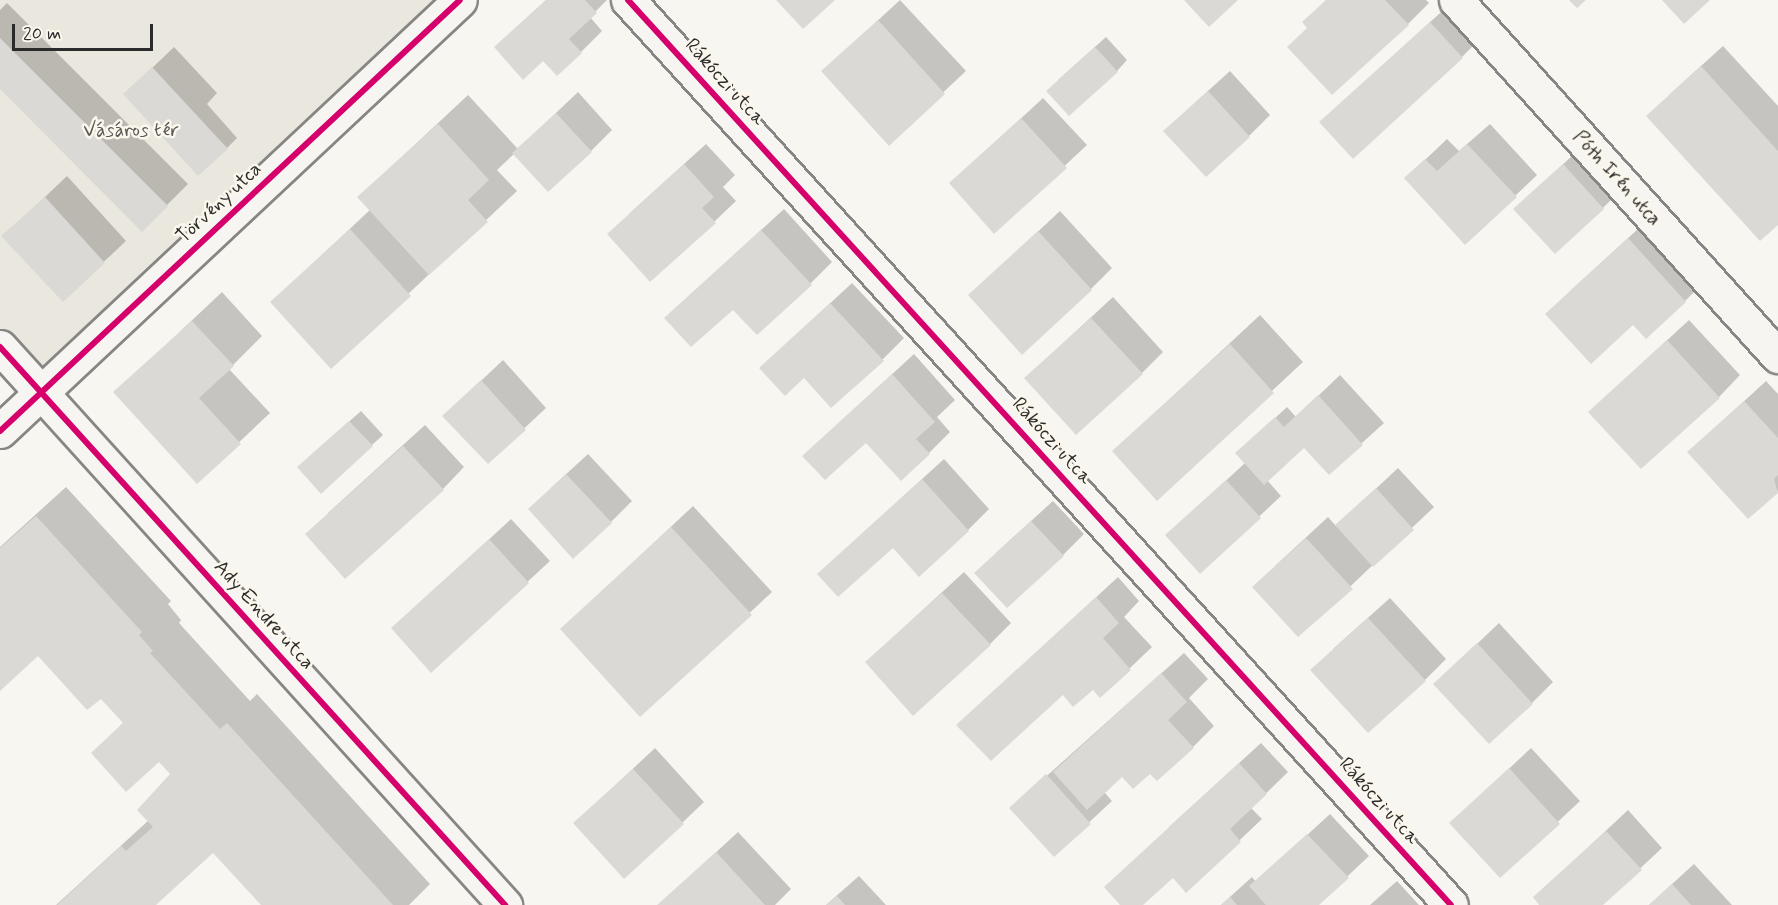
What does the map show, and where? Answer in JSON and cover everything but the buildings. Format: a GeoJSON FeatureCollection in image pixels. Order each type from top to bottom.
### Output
{"type":"FeatureCollection","features":[{"type":"Feature","properties":{"kind":"street","name":"Törvény utca"},"geometry":{"type":"LineString","coordinates":[[0,431],[460,0]]}},
{"type":"Feature","properties":{"kind":"street","name":"Rákóczi utca"},"geometry":{"type":"LineString","coordinates":[[628,0],[1451,905]]}},
{"type":"Feature","properties":{"kind":"street","name":"Póth Irén utca"},"geometry":{"type":"LineString","coordinates":[[1456,0],[1778,356]]}},
{"type":"Feature","properties":{"kind":"street","name":"Ady Endre utca"},"geometry":{"type":"LineString","coordinates":[[0,347],[505,905]]}},
{"type":"Feature","properties":{"kind":"green space","name":"Vásáros tér"},"geometry":{"type":"Polygon","coordinates":[[[0,0],[460,0],[40,393],[0,347],[0,0]]]}},
{"type":"Feature","properties":{"kind":"cycle path"},"geometry":{"type":"LineString","coordinates":[[0,431],[460,0]]}},
{"type":"Feature","properties":{"kind":"cycle path"},"geometry":{"type":"LineString","coordinates":[[628,0],[1451,905]]}},
{"type":"Feature","properties":{"kind":"cycle path"},"geometry":{"type":"LineString","coordinates":[[0,347],[505,905]]}}]}
